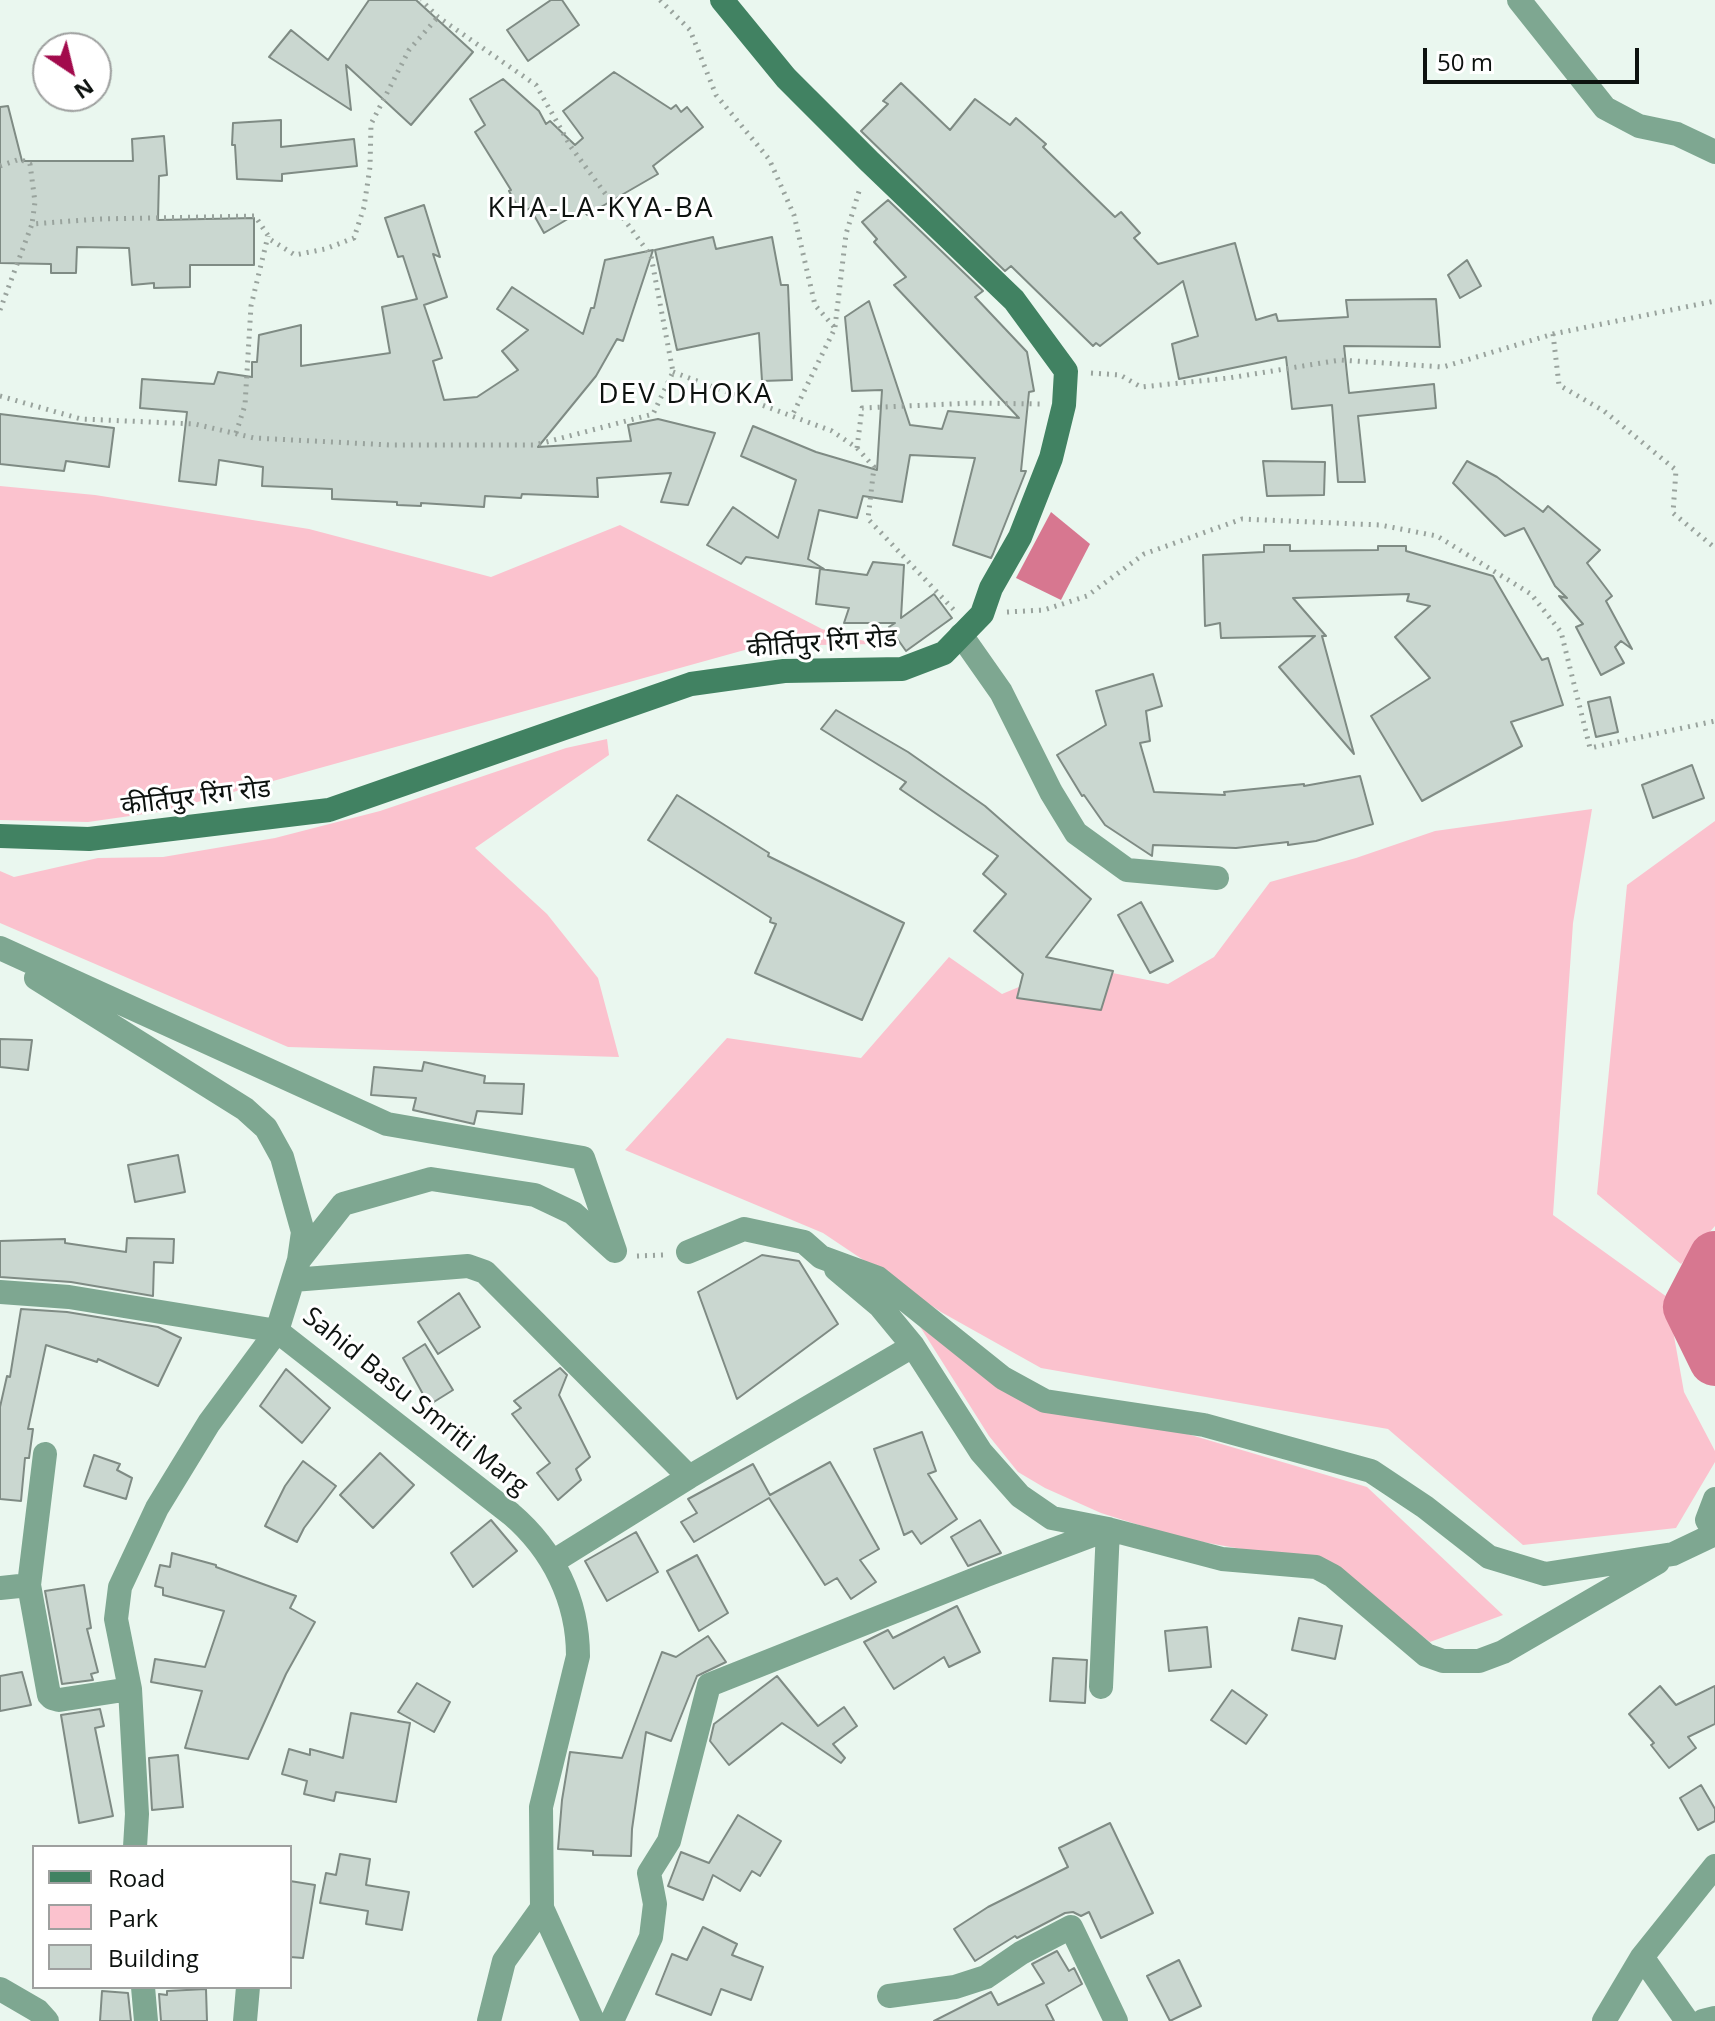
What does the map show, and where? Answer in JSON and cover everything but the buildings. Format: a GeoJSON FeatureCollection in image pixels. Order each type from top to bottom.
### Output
{"type":"FeatureCollection","features":[{"type":"Feature","properties":{"kind":"street"},"geometry":{"type":"LineString","coordinates":[[722,0],[786,78],[1014,300],[1066,371],[1064,405],[1051,458],[1026,524],[971,625],[1051,792],[1076,833],[1127,870],[1217,878]]}},
{"type":"Feature","properties":{"kind":"street"},"geometry":{"type":"LineString","coordinates":[[1523,3],[1605,108],[1639,126],[1677,134],[1715,152]]}},
{"type":"Feature","properties":{"kind":"street","name":"कीर्तिपुर रिंग रोड"},"geometry":{"type":"LineString","coordinates":[[0,836],[89,839],[329,810],[691,684],[784,671],[902,669],[944,653],[971,625]]}},
{"type":"Feature","properties":{"kind":"street"},"geometry":{"type":"LineString","coordinates":[[0,948],[387,1124],[583,1158],[615,1251]]}},
{"type":"Feature","properties":{"kind":"street"},"geometry":{"type":"LineString","coordinates":[[0,955],[245,1109],[266,1128],[282,1157],[303,1232],[296,1270],[468,1266],[485,1272],[689,1477]]}},
{"type":"Feature","properties":{"kind":"street","name":"Sahid Basu Smriti Marg"},"geometry":{"type":"LineString","coordinates":[[593,2021],[542,1908],[541,1807],[578,1656],[578,1632],[559,1570],[531,1531],[511,1514],[277,1331],[296,1270],[343,1204],[431,1179],[535,1195],[573,1213],[615,1251]]}},
{"type":"Feature","properties":{"kind":"street"},"geometry":{"type":"LineString","coordinates":[[688,1252],[744,1229],[804,1242],[880,1306],[930,1369],[981,1452],[1020,1496],[1052,1518],[1108,1529],[1222,1559],[1316,1567],[1333,1576],[1411,1644],[1426,1655],[1443,1661],[1479,1661],[1503,1652],[1673,1554],[1715,1534],[1707,1520],[1715,1499]]}},
{"type":"Feature","properties":{"kind":"street"},"geometry":{"type":"LineString","coordinates":[[821,1257],[878,1278],[1003,1378],[1045,1401],[1204,1425],[1371,1471],[1425,1507],[1489,1557],[1545,1574],[1673,1554]]}},
{"type":"Feature","properties":{"kind":"street"},"geometry":{"type":"LineString","coordinates":[[0,1292],[69,1297],[277,1331],[209,1423],[157,1508],[120,1587],[116,1619],[130,1689],[137,1814],[135,1845]]}},
{"type":"Feature","properties":{"kind":"street"},"geometry":{"type":"LineString","coordinates":[[554,1561],[689,1477],[913,1346]]}},
{"type":"Feature","properties":{"kind":"street"},"geometry":{"type":"LineString","coordinates":[[45,1454],[29,1585],[52,1698],[59,1700],[130,1689]]}},
{"type":"Feature","properties":{"kind":"street"},"geometry":{"type":"LineString","coordinates":[[1101,1687],[1108,1529]]}},
{"type":"Feature","properties":{"kind":"street"},"geometry":{"type":"LineString","coordinates":[[612,2021],[651,1937],[655,1904],[649,1873],[669,1841],[709,1685],[1108,1529]]}},
{"type":"Feature","properties":{"kind":"street"},"geometry":{"type":"LineString","coordinates":[[0,1588],[29,1585]]}},
{"type":"Feature","properties":{"kind":"street"},"geometry":{"type":"LineString","coordinates":[[1604,2021],[1642,1957],[1715,1866]]}},
{"type":"Feature","properties":{"kind":"street"},"geometry":{"type":"LineString","coordinates":[[489,2021],[504,1961],[542,1908]]}},
{"type":"Feature","properties":{"kind":"street"},"geometry":{"type":"LineString","coordinates":[[889,1996],[955,1987],[986,1977],[1021,1953],[1071,1927],[1116,2021]]}},
{"type":"Feature","properties":{"kind":"street"},"geometry":{"type":"LineString","coordinates":[[1642,1957],[1687,2021]]}},
{"type":"Feature","properties":{"kind":"street"},"geometry":{"type":"LineString","coordinates":[[0,1989],[38,2011],[47,2021]]}},
{"type":"Feature","properties":{"kind":"street"},"geometry":{"type":"LineString","coordinates":[[143,1989],[146,2021]]}},
{"type":"Feature","properties":{"kind":"street"},"geometry":{"type":"LineString","coordinates":[[245,2021],[248,1989]]}},
{"type":"Feature","properties":{"kind":"street"},"geometry":{"type":"LineString","coordinates":[[1703,2021],[1715,2018]]}},
{"type":"Feature","properties":{"kind":"path"},"geometry":{"type":"LineString","coordinates":[[0,396],[81,419],[195,424],[254,438],[391,445],[535,445],[653,414],[673,372],[651,256],[571,147],[536,85],[438,17],[421,0]]}},
{"type":"Feature","properties":{"kind":"path"},"geometry":{"type":"LineString","coordinates":[[660,0],[690,30],[716,95],[769,159],[794,215],[815,305],[835,328]]}},
{"type":"Feature","properties":{"kind":"path"},"geometry":{"type":"LineString","coordinates":[[32,224],[98,219],[255,216],[268,235],[295,255],[325,249],[354,238],[366,194],[372,144],[371,124],[409,50],[438,17]]}},
{"type":"Feature","properties":{"kind":"path"},"geometry":{"type":"LineString","coordinates":[[0,166],[20,159],[30,164],[35,202],[32,224],[0,310]]}},
{"type":"Feature","properties":{"kind":"path"},"geometry":{"type":"LineString","coordinates":[[792,416],[835,328],[846,234],[869,161]]}},
{"type":"Feature","properties":{"kind":"path"},"geometry":{"type":"LineString","coordinates":[[236,433],[245,405],[251,306],[268,235]]}},
{"type":"Feature","properties":{"kind":"path"},"geometry":{"type":"LineString","coordinates":[[1066,371],[1120,375],[1141,387],[1229,378],[1340,360],[1443,367],[1553,334],[1715,301]]}},
{"type":"Feature","properties":{"kind":"path"},"geometry":{"type":"LineString","coordinates":[[1553,334],[1559,385],[1604,411],[1676,470],[1673,513],[1715,548]]}},
{"type":"Feature","properties":{"kind":"path"},"geometry":{"type":"LineString","coordinates":[[673,372],[832,431],[857,448],[874,467],[868,519],[971,625],[1044,610],[1087,596],[1144,554],[1242,519],[1380,525],[1437,536],[1531,594],[1561,632],[1590,748],[1715,721]]}},
{"type":"Feature","properties":{"kind":"path"},"geometry":{"type":"LineString","coordinates":[[857,448],[862,408],[973,403],[1064,405]]}},
{"type":"Feature","properties":{"kind":"path"},"geometry":{"type":"LineString","coordinates":[[615,1251],[642,1257],[688,1252]]}},
{"type":"Feature","properties":{"kind":"green space"},"geometry":{"type":"Polygon","coordinates":[[[0,486],[95,495],[309,529],[491,577],[620,525],[822,629],[875,644],[759,646],[165,811],[88,822],[0,820],[0,486]]]}},
{"type":"Feature","properties":{"kind":"green space"},"geometry":{"type":"Polygon","coordinates":[[[607,739],[609,755],[475,848],[547,914],[598,978],[619,1057],[288,1047],[0,923],[0,871],[14,877],[98,858],[163,857],[275,838],[380,811],[566,748],[607,739]]]}},
{"type":"Feature","properties":{"kind":"green space"},"geometry":{"type":"Polygon","coordinates":[[[1592,809],[1573,923],[1553,1215],[1667,1297],[1684,1392],[1715,1451],[1715,1462],[1676,1528],[1523,1545],[1388,1429],[1041,1368],[941,1312],[823,1233],[625,1150],[727,1038],[861,1058],[949,957],[1002,994],[1072,965],[1168,984],[1214,957],[1270,882],[1356,858],[1435,831],[1592,809]]]}},
{"type":"Feature","properties":{"kind":"green space"},"geometry":{"type":"Polygon","coordinates":[[[1715,821],[1715,1226],[1681,1264],[1597,1194],[1627,885],[1715,821]]]}},
{"type":"Feature","properties":{"kind":"green space"},"geometry":{"type":"Polygon","coordinates":[[[919,1325],[1058,1404],[1157,1425],[1367,1487],[1503,1615],[1430,1642],[1326,1564],[1180,1538],[1101,1513],[1045,1488],[1018,1472],[989,1436],[919,1325]]]}},
{"type":"Feature","properties":{"kind":"shaded area"},"geometry":{"type":"Polygon","coordinates":[[[1051,512],[1090,544],[1061,600],[1016,578],[1051,512]]]}},
{"type":"Feature","properties":{"kind":"waterway"},"geometry":{"type":"LineString","coordinates":[[1715,1257],[1689,1307],[1715,1360]]}},
{"type":"Feature","properties":{"kind":"district","name":"KHA-LA-KYA-BA"},"geometry":{"type":"Point","coordinates":[601,209]}},
{"type":"Feature","properties":{"kind":"district","name":"DEV DHOKA"},"geometry":{"type":"Point","coordinates":[686,395]}}]}
